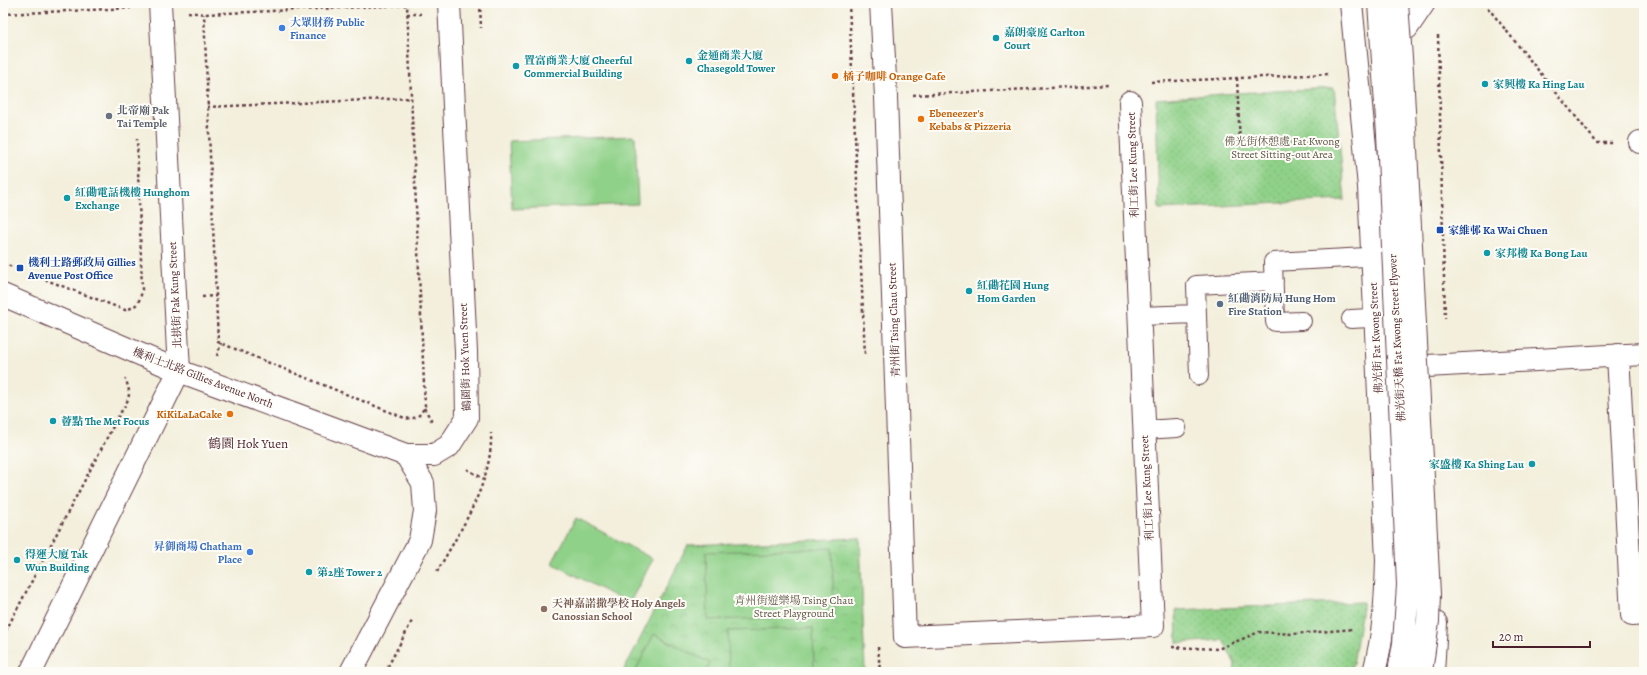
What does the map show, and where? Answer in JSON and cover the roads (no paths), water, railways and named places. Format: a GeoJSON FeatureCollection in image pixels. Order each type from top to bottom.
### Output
{"type":"FeatureCollection","features":[{"type":"Feature","properties":{"kind":"street","name":"北拱街 Pak Kung Street"},"geometry":{"type":"LineString","coordinates":[[31,672],[180,371],[160,3]]}},
{"type":"Feature","properties":{"kind":"street","name":"鶴園街 Hok Yuen Street"},"geometry":{"type":"LineString","coordinates":[[406,455],[434,456],[449,446],[467,418],[466,352],[450,3]]}},
{"type":"Feature","properties":{"kind":"street","name":"青州街 Tsing Chau Street"},"geometry":{"type":"LineString","coordinates":[[881,3],[886,97],[905,637]]}},
{"type":"Feature","properties":{"kind":"street","name":"佛光街 Fat Kwong Street"},"geometry":{"type":"LineString","coordinates":[[1351,3],[1369,187],[1387,560],[1386,605],[1380,650],[1374,672]]}},
{"type":"Feature","properties":{"kind":"street","name":"佛光街天橋 Fat Kwong Street Flyover"},"geometry":{"type":"LineString","coordinates":[[1379,3],[1388,142],[1408,585],[1404,643],[1399,672]]}},
{"type":"Feature","properties":{"kind":"street","name":"佛光街天橋 Fat Kwong Street Flyover"},"geometry":{"type":"LineString","coordinates":[[1397,3],[1402,72],[1429,594],[1428,621],[1421,672]]}},
{"type":"Feature","properties":{"kind":"street"},"geometry":{"type":"LineString","coordinates":[[1404,3],[1407,28],[1421,316],[1416,367],[1437,620],[1433,672]]}},
{"type":"Feature","properties":{"kind":"street"},"geometry":{"type":"LineString","coordinates":[[1407,28],[1424,3]]}},
{"type":"Feature","properties":{"kind":"street","name":"利工街 Lee Kung Street"},"geometry":{"type":"LineString","coordinates":[[905,637],[1153,626],[1130,102]]}},
{"type":"Feature","properties":{"kind":"street","name":"機利士北路 Gillies Avenue North"},"geometry":{"type":"LineString","coordinates":[[3,296],[180,371],[406,455]]}},
{"type":"Feature","properties":{"kind":"street"},"geometry":{"type":"LineString","coordinates":[[1416,367],[1644,354]]}},
{"type":"Feature","properties":{"kind":"street"},"geometry":{"type":"LineString","coordinates":[[1618,356],[1632,615],[1644,614]]}},
{"type":"Feature","properties":{"kind":"street"},"geometry":{"type":"LineString","coordinates":[[351,672],[420,540],[425,511],[423,484],[406,455]]}},
{"type":"Feature","properties":{"kind":"lane"},"geometry":{"type":"LineString","coordinates":[[1302,321],[1275,322],[1272,262],[1418,255]]}},
{"type":"Feature","properties":{"kind":"lane"},"geometry":{"type":"LineString","coordinates":[[1199,376],[1196,285],[1274,281]]}},
{"type":"Feature","properties":{"kind":"lane"},"geometry":{"type":"LineString","coordinates":[[1139,316],[1197,314]]}},
{"type":"Feature","properties":{"kind":"lane"},"geometry":{"type":"LineString","coordinates":[[1351,319],[1421,316]]}},
{"type":"Feature","properties":{"kind":"lane"},"geometry":{"type":"LineString","coordinates":[[1144,430],[1177,428]]}},
{"type":"Feature","properties":{"kind":"place","name":"大眾財務 Public Finance"},"geometry":{"type":"Point","coordinates":[282,28]}},
{"type":"Feature","properties":{"kind":"place","name":"嘉朗豪庭 Carlton Court"},"geometry":{"type":"Point","coordinates":[996,38]}},
{"type":"Feature","properties":{"kind":"place","name":"金通商業大廈 Chasegold Tower"},"geometry":{"type":"Point","coordinates":[689,61]}},
{"type":"Feature","properties":{"kind":"place","name":"置富商業大廈 Cheerful Commercial Building"},"geometry":{"type":"Point","coordinates":[516,66]}},
{"type":"Feature","properties":{"kind":"place","name":"橘子咖啡 Orange Cafe"},"geometry":{"type":"Point","coordinates":[835,76]}},
{"type":"Feature","properties":{"kind":"place","name":"家興樓 Ka Hing Lau"},"geometry":{"type":"Point","coordinates":[1485,84]}},
{"type":"Feature","properties":{"kind":"place","name":"北帝廟 Pak Tai Temple"},"geometry":{"type":"Point","coordinates":[109,116]}},
{"type":"Feature","properties":{"kind":"place","name":"Ebeneezer's Kebabs & Pizzeria"},"geometry":{"type":"Point","coordinates":[921,119]}},
{"type":"Feature","properties":{"kind":"place","name":"紅磡電話機樓 Hunghom Exchange"},"geometry":{"type":"Point","coordinates":[67,198]}},
{"type":"Feature","properties":{"kind":"place","name":"家維邨 Ka Wai Chuen"},"geometry":{"type":"Point","coordinates":[1440,230]}},
{"type":"Feature","properties":{"kind":"place","name":"家邦樓 Ka Bong Lau"},"geometry":{"type":"Point","coordinates":[1487,253]}},
{"type":"Feature","properties":{"kind":"place","name":"機利士路郵政局 Gillies Avenue Post Office"},"geometry":{"type":"Point","coordinates":[20,268]}},
{"type":"Feature","properties":{"kind":"place","name":"紅磡花園 Hung Hom Garden"},"geometry":{"type":"Point","coordinates":[969,291]}},
{"type":"Feature","properties":{"kind":"place","name":"紅磡消防局 Hung Hom Fire Station"},"geometry":{"type":"Point","coordinates":[1220,304]}},
{"type":"Feature","properties":{"kind":"place","name":"KiKiLaLaCake"},"geometry":{"type":"Point","coordinates":[230,414]}},
{"type":"Feature","properties":{"kind":"place","name":"薈點 The Met Focus"},"geometry":{"type":"Point","coordinates":[53,421]}},
{"type":"Feature","properties":{"kind":"place","name":"家盛樓 Ka Shing Lau"},"geometry":{"type":"Point","coordinates":[1532,464]}},
{"type":"Feature","properties":{"kind":"place","name":"昇御商場 Chatham Place"},"geometry":{"type":"Point","coordinates":[250,552]}},
{"type":"Feature","properties":{"kind":"place","name":"得運大廈 Tak Wun Building"},"geometry":{"type":"Point","coordinates":[17,560]}},
{"type":"Feature","properties":{"kind":"place","name":"第2座 Tower 2"},"geometry":{"type":"Point","coordinates":[309,572]}},
{"type":"Feature","properties":{"kind":"place","name":"天神嘉諾撒學校 Holy Angels Canossian School"},"geometry":{"type":"Point","coordinates":[544,609]}},
{"type":"Feature","properties":{"kind":"district","name":"鶴園 Hok Yuen"},"geometry":{"type":"Point","coordinates":[248,443]}},
{"type":"Feature","properties":{"kind":"park label","name":"佛光街休憩處 Fat Kwong Street Sitting-out Area"},"geometry":{"type":"Point","coordinates":[1282,147]}},
{"type":"Feature","properties":{"kind":"park label","name":"青州街遊樂場 Tsing Chau Street Playground"},"geometry":{"type":"Point","coordinates":[794,606]}}]}
